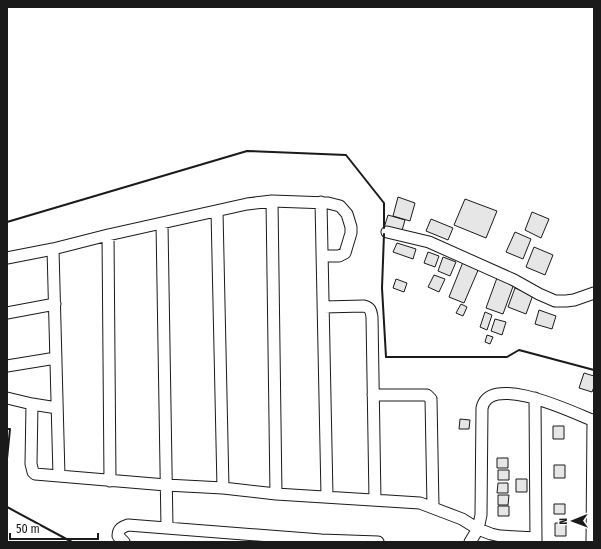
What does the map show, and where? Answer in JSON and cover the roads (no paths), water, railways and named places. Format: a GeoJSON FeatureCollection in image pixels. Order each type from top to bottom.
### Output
{"type":"FeatureCollection","features":[{"type":"Feature","properties":{"kind":"street"},"geometry":{"type":"LineString","coordinates":[[272,201],[276,494]]}},
{"type":"Feature","properties":{"kind":"street"},"geometry":{"type":"LineString","coordinates":[[7,258],[53,249],[108,235],[248,204],[272,201],[321,202],[340,206],[347,214],[351,227],[351,233],[345,253],[339,256],[322,256]]}},
{"type":"Feature","properties":{"kind":"street"},"geometry":{"type":"LineString","coordinates":[[321,202],[327,496]]}},
{"type":"Feature","properties":{"kind":"street"},"geometry":{"type":"LineString","coordinates":[[217,211],[223,488]]}},
{"type":"Feature","properties":{"kind":"street"},"geometry":{"type":"LineString","coordinates":[[162,224],[167,528]]}},
{"type":"Feature","properties":{"kind":"street"},"geometry":{"type":"LineString","coordinates":[[387,232],[429,242],[514,280],[555,301],[574,300],[594,293]]}},
{"type":"Feature","properties":{"kind":"street"},"geometry":{"type":"LineString","coordinates":[[108,235],[110,481]]}},
{"type":"Feature","properties":{"kind":"street"},"geometry":{"type":"LineString","coordinates":[[53,249],[59,476]]}},
{"type":"Feature","properties":{"kind":"street"},"geometry":{"type":"LineString","coordinates":[[7,313],[55,304]]}},
{"type":"Feature","properties":{"kind":"street"},"geometry":{"type":"LineString","coordinates":[[323,307],[364,306],[371,310],[375,500]]}},
{"type":"Feature","properties":{"kind":"street"},"geometry":{"type":"LineString","coordinates":[[7,366],[56,358]]}},
{"type":"Feature","properties":{"kind":"street"},"geometry":{"type":"LineString","coordinates":[[373,395],[421,394],[427,395],[431,399],[433,507]]}},
{"type":"Feature","properties":{"kind":"street"},"geometry":{"type":"LineString","coordinates":[[470,542],[478,529],[481,515],[482,408],[484,401],[491,396],[498,394],[524,395],[535,398],[593,420],[592,542]]}},
{"type":"Feature","properties":{"kind":"street"},"geometry":{"type":"LineString","coordinates":[[7,398],[57,408]]}},
{"type":"Feature","properties":{"kind":"street"},"geometry":{"type":"LineString","coordinates":[[32,404],[32,468],[35,474],[110,481],[223,488],[276,494],[420,503],[462,519],[478,529],[500,536],[536,540],[535,398]]}},
{"type":"Feature","properties":{"kind":"street"},"geometry":{"type":"LineString","coordinates":[[124,542],[118,536],[118,532],[120,529],[128,525],[321,541],[378,542]]}}]}
